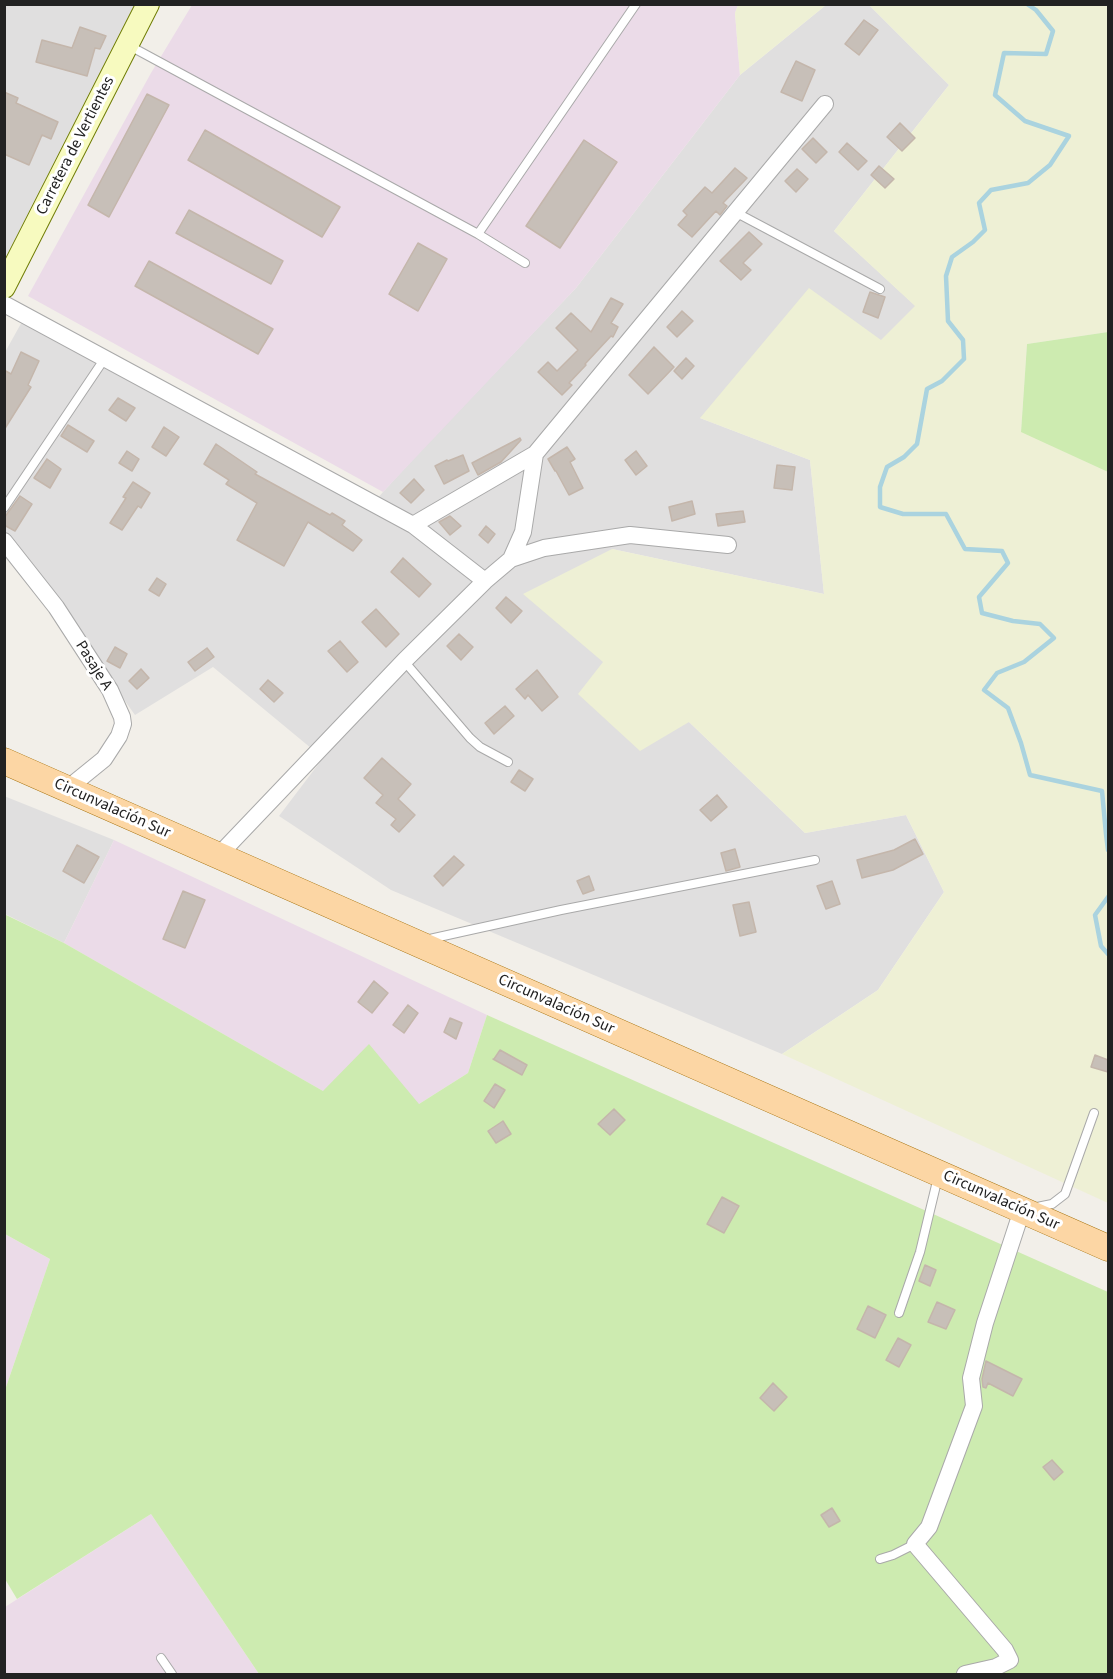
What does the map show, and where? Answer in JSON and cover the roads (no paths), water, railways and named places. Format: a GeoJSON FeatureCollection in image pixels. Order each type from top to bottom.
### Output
{"type":"FeatureCollection","features":[{"type":"Feature","properties":{"kind":"main road","name":"Carretera de Vertientes"},"geometry":{"type":"LineString","coordinates":[[4,287],[148,4]]}},
{"type":"Feature","properties":{"kind":"main road","name":"Circunvalación Sur"},"geometry":{"type":"LineString","coordinates":[[4,761],[1108,1248]]}},
{"type":"Feature","properties":{"kind":"street"},"geometry":{"type":"LineString","coordinates":[[413,525],[535,454],[825,104]]}},
{"type":"Feature","properties":{"kind":"street"},"geometry":{"type":"LineString","coordinates":[[4,304],[413,525],[485,581]]}},
{"type":"Feature","properties":{"kind":"street"},"geometry":{"type":"LineString","coordinates":[[511,559],[523,532],[535,454]]}},
{"type":"Feature","properties":{"kind":"street"},"geometry":{"type":"LineString","coordinates":[[218,856],[404,661],[485,581],[511,559],[544,548],[630,535],[728,545]]}},
{"type":"Feature","properties":{"kind":"street","name":"Pasaje A"},"geometry":{"type":"LineString","coordinates":[[4,541],[62,616],[110,690],[122,717],[123,724],[118,736],[104,759],[67,789]]}},
{"type":"Feature","properties":{"kind":"street"},"geometry":{"type":"LineString","coordinates":[[965,1674],[996,1667],[1010,1660],[1005,1650],[915,1544],[929,1527],[974,1406],[971,1378],[985,1323],[1022,1210]]}},
{"type":"Feature","properties":{"kind":"lane"},"geometry":{"type":"LineString","coordinates":[[477,234],[636,4]]}},
{"type":"Feature","properties":{"kind":"lane"},"geometry":{"type":"LineString","coordinates":[[128,44],[477,234],[525,263]]}},
{"type":"Feature","properties":{"kind":"lane"},"geometry":{"type":"LineString","coordinates":[[735,212],[880,289]]}},
{"type":"Feature","properties":{"kind":"lane"},"geometry":{"type":"LineString","coordinates":[[4,508],[105,358]]}},
{"type":"Feature","properties":{"kind":"lane"},"geometry":{"type":"LineString","coordinates":[[404,661],[470,738],[480,747],[508,762]]}},
{"type":"Feature","properties":{"kind":"lane"},"geometry":{"type":"LineString","coordinates":[[414,943],[572,907],[815,860]]}},
{"type":"Feature","properties":{"kind":"lane"},"geometry":{"type":"LineString","coordinates":[[1022,1210],[1052,1204],[1065,1194],[1094,1113]]}},
{"type":"Feature","properties":{"kind":"lane"},"geometry":{"type":"LineString","coordinates":[[899,1313],[920,1252],[939,1174]]}},
{"type":"Feature","properties":{"kind":"lane"},"geometry":{"type":"LineString","coordinates":[[880,1559],[915,1544]]}},
{"type":"Feature","properties":{"kind":"lane"},"geometry":{"type":"LineString","coordinates":[[161,1658],[172,1674]]}},
{"type":"Feature","properties":{"kind":"waterway"},"geometry":{"type":"LineString","coordinates":[[1027,4],[1036,10],[1053,31],[1046,54],[1004,53],[995,95],[1025,121],[1069,136],[1050,165],[1028,183],[991,190],[979,203],[985,230],[952,257],[946,276],[948,321],[963,340],[964,359],[942,381],[927,389],[917,444],[904,457],[887,467],[880,487],[880,507],[903,514],[946,514],[965,549],[1002,551],[1008,563],[979,597],[982,613],[1013,621],[1040,624],[1054,638],[1024,662],[997,673],[984,690],[1008,708],[1030,775],[1102,791],[1108,850]]}},
{"type":"Feature","properties":{"kind":"waterway"},"geometry":{"type":"LineString","coordinates":[[1108,897],[1095,915],[1101,946],[1108,954]]}}]}
